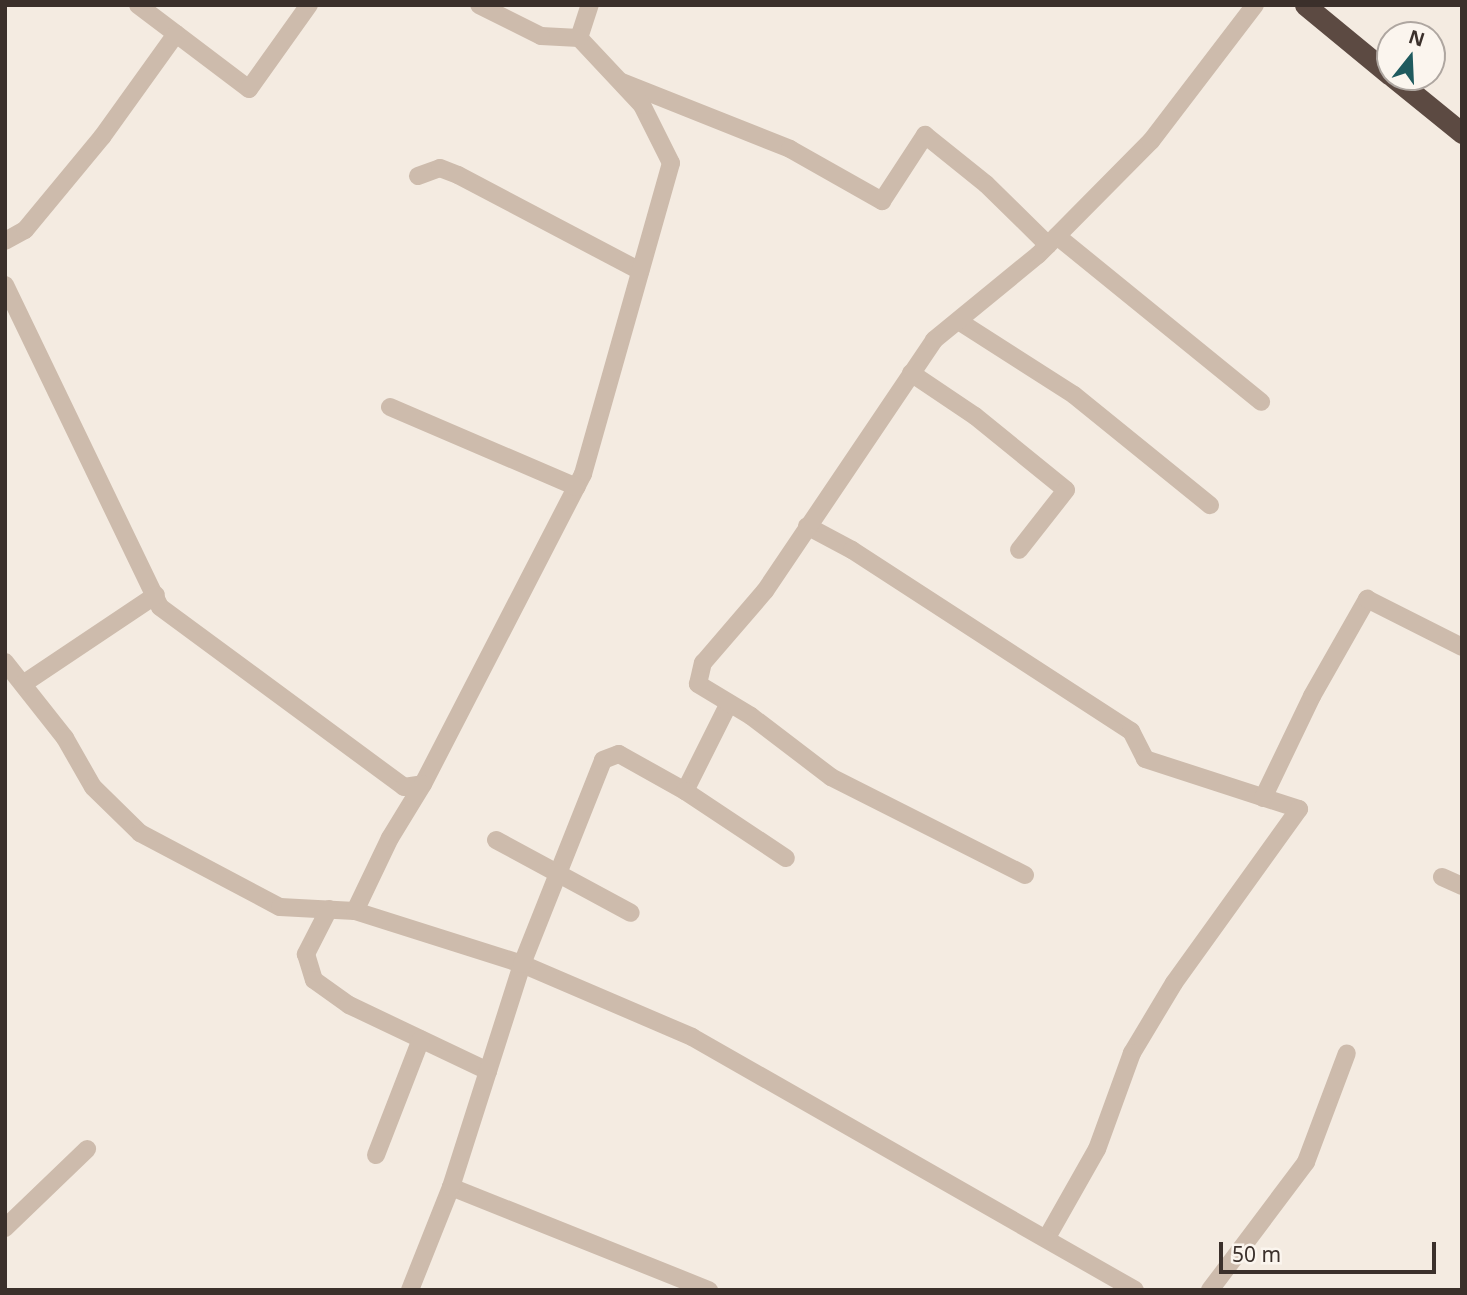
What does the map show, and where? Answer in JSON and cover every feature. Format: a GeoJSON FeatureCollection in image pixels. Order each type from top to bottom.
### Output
{"type":"FeatureCollection","features":[{"type":"Feature","properties":{"kind":"highway"},"geometry":{"type":"LineString","coordinates":[[1305,5],[1376,63]]}},
{"type":"Feature","properties":{"kind":"highway"},"geometry":{"type":"LineString","coordinates":[[1410,91],[1462,133]]}},
{"type":"Feature","properties":{"kind":"street"},"geometry":{"type":"LineString","coordinates":[[138,5],[249,89],[309,5]]}},
{"type":"Feature","properties":{"kind":"street"},"geometry":{"type":"LineString","coordinates":[[355,911],[390,838],[423,785],[577,487],[671,163],[642,105],[579,38],[541,36],[479,5]]}},
{"type":"Feature","properties":{"kind":"street"},"geometry":{"type":"LineString","coordinates":[[579,38],[590,5]]}},
{"type":"Feature","properties":{"kind":"street"},"geometry":{"type":"LineString","coordinates":[[1025,875],[831,777],[729,703],[698,684],[703,663],[765,591],[934,340],[960,322],[1053,240],[1152,141],[1255,5]]}},
{"type":"Feature","properties":{"kind":"street"},"geometry":{"type":"LineString","coordinates":[[5,241],[25,230],[102,137],[176,34]]}},
{"type":"Feature","properties":{"kind":"street"},"geometry":{"type":"LineString","coordinates":[[619,81],[790,149],[882,201],[925,135],[1053,240],[1261,402]]}},
{"type":"Feature","properties":{"kind":"street"},"geometry":{"type":"LineString","coordinates":[[418,176],[440,168],[458,175],[640,271]]}},
{"type":"Feature","properties":{"kind":"street"},"geometry":{"type":"LineString","coordinates":[[5,285],[160,607],[404,787],[423,785]]}},
{"type":"Feature","properties":{"kind":"street"},"geometry":{"type":"LineString","coordinates":[[960,322],[1074,395],[1210,505]]}},
{"type":"Feature","properties":{"kind":"street"},"geometry":{"type":"LineString","coordinates":[[911,373],[975,416],[1066,490],[1019,550]]}},
{"type":"Feature","properties":{"kind":"street"},"geometry":{"type":"LineString","coordinates":[[390,407],[577,487]]}},
{"type":"Feature","properties":{"kind":"street"},"geometry":{"type":"LineString","coordinates":[[807,526],[852,550],[1131,731],[1145,759],[1298,809],[1174,983],[1132,1054],[1097,1149],[1046,1239]]}},
{"type":"Feature","properties":{"kind":"street"},"geometry":{"type":"LineString","coordinates":[[23,684],[156,595]]}},
{"type":"Feature","properties":{"kind":"street"},"geometry":{"type":"LineString","coordinates":[[1263,798],[1312,696],[1367,599],[1462,647]]}},
{"type":"Feature","properties":{"kind":"street"},"geometry":{"type":"LineString","coordinates":[[5,662],[65,738],[93,787],[140,833],[280,907],[355,911],[522,964],[692,1037],[1135,1290]]}},
{"type":"Feature","properties":{"kind":"street"},"geometry":{"type":"LineString","coordinates":[[685,791],[729,703]]}},
{"type":"Feature","properties":{"kind":"street"},"geometry":{"type":"LineString","coordinates":[[410,1290],[452,1187],[522,964],[603,760],[619,754],[685,791],[786,858]]}},
{"type":"Feature","properties":{"kind":"street"},"geometry":{"type":"LineString","coordinates":[[496,840],[631,913]]}},
{"type":"Feature","properties":{"kind":"street"},"geometry":{"type":"LineString","coordinates":[[1442,877],[1462,886]]}},
{"type":"Feature","properties":{"kind":"street"},"geometry":{"type":"LineString","coordinates":[[329,909],[306,954],[314,979],[349,1005],[488,1071]]}},
{"type":"Feature","properties":{"kind":"street"},"geometry":{"type":"LineString","coordinates":[[376,1155],[421,1039]]}},
{"type":"Feature","properties":{"kind":"street"},"geometry":{"type":"LineString","coordinates":[[1210,1290],[1306,1162],[1347,1053]]}},
{"type":"Feature","properties":{"kind":"street"},"geometry":{"type":"LineString","coordinates":[[5,1228],[87,1149]]}},
{"type":"Feature","properties":{"kind":"street"},"geometry":{"type":"LineString","coordinates":[[452,1187],[709,1290]]}}]}
